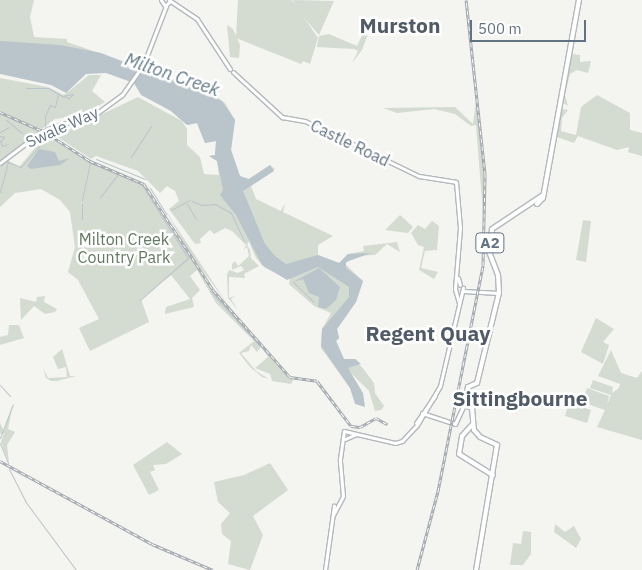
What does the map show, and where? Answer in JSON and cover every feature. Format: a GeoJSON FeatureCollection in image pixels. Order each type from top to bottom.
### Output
{"type":"FeatureCollection","features":[{"type":"Feature","properties":{"kind":"main road"},"geometry":{"type":"LineString","coordinates":[[161,0],[166,6],[176,5]]}},
{"type":"Feature","properties":{"kind":"main road","name":"Swale Way"},"geometry":{"type":"LineString","coordinates":[[0,163],[38,134],[97,113],[131,85],[144,64],[163,11],[169,0]]}},
{"type":"Feature","properties":{"kind":"main road","name":"Castle Road"},"geometry":{"type":"LineString","coordinates":[[169,0],[198,19],[231,70],[282,118],[305,121],[419,176],[454,181],[458,187],[458,277],[460,289]]}},
{"type":"Feature","properties":{"kind":"main road","name":"A2"},"geometry":{"type":"LineString","coordinates":[[476,434],[472,425],[472,408],[466,403],[469,386],[477,383],[499,293],[497,269],[489,251],[492,229],[523,208],[539,202],[543,195],[578,1]]}},
{"type":"Feature","properties":{"kind":"main road"},"geometry":{"type":"LineString","coordinates":[[324,570],[333,515],[335,507],[340,503],[342,497],[344,442],[348,433],[380,441],[396,442],[404,439],[436,395],[459,303],[460,289],[499,293]]}},
{"type":"Feature","properties":{"kind":"main road"},"geometry":{"type":"LineString","coordinates":[[424,412],[438,419],[455,423],[466,403]]}},
{"type":"Feature","properties":{"kind":"main road"},"geometry":{"type":"LineString","coordinates":[[472,425],[469,431],[462,436],[460,455],[492,469]]}},
{"type":"Feature","properties":{"kind":"main road"},"geometry":{"type":"LineString","coordinates":[[469,431],[496,442],[492,469],[493,475],[476,570]]}},
{"type":"Feature","properties":{"kind":"green space"},"geometry":{"type":"Polygon","coordinates":[[[0,0],[34,0],[30,17],[34,37],[67,39],[67,42],[140,67],[0,53],[0,0]]]}},
{"type":"Feature","properties":{"kind":"green space"},"geometry":{"type":"Polygon","coordinates":[[[238,0],[292,0],[318,38],[310,64],[303,61],[301,64],[236,38],[238,0]]]}},
{"type":"Feature","properties":{"kind":"green space"},"geometry":{"type":"Polygon","coordinates":[[[293,0],[334,1],[319,35],[297,10],[293,0]]]}},
{"type":"Feature","properties":{"kind":"green space"},"geometry":{"type":"Polygon","coordinates":[[[369,21],[372,23],[362,50],[352,63],[358,51],[354,49],[317,47],[319,36],[329,34],[357,46],[369,21]]]}},
{"type":"Feature","properties":{"kind":"green space"},"geometry":{"type":"Polygon","coordinates":[[[227,25],[233,29],[240,45],[239,58],[230,57],[227,25]]]}},
{"type":"Feature","properties":{"kind":"green space"},"geometry":{"type":"Polygon","coordinates":[[[570,54],[580,55],[580,62],[591,61],[588,73],[577,70],[570,74],[565,95],[568,106],[562,102],[570,54]]]}},
{"type":"Feature","properties":{"kind":"green space"},"geometry":{"type":"Polygon","coordinates":[[[143,69],[213,94],[225,103],[235,120],[231,150],[240,176],[247,180],[270,165],[275,169],[251,186],[256,199],[281,211],[285,203],[283,212],[333,236],[318,245],[318,255],[339,263],[348,254],[364,251],[363,246],[397,242],[400,252],[387,244],[375,255],[354,256],[345,264],[363,281],[356,302],[337,329],[339,338],[336,341],[344,359],[355,359],[358,361],[348,363],[325,343],[358,288],[326,261],[293,272],[257,243],[219,109],[223,150],[251,238],[247,245],[251,258],[259,266],[244,274],[245,278],[229,277],[229,298],[235,296],[231,299],[238,310],[228,298],[227,275],[229,270],[238,273],[244,270],[241,266],[232,270],[232,264],[235,261],[238,266],[249,256],[247,247],[244,250],[246,245],[232,231],[225,228],[214,234],[210,230],[200,239],[201,243],[195,244],[169,209],[179,201],[175,191],[167,186],[160,193],[138,171],[96,156],[91,159],[56,136],[138,97],[182,121],[187,129],[187,145],[200,157],[204,174],[219,175],[217,161],[209,156],[215,155],[216,141],[205,143],[197,123],[187,125],[171,111],[140,93],[134,83],[143,69]]]}},
{"type":"Feature","properties":{"kind":"green space"},"geometry":{"type":"Polygon","coordinates":[[[89,75],[101,75],[92,91],[105,102],[83,115],[55,119],[42,129],[0,112],[0,78],[48,87],[64,95],[89,75]]]}},
{"type":"Feature","properties":{"kind":"green space"},"geometry":{"type":"Polygon","coordinates":[[[597,95],[630,113],[630,130],[642,133],[642,156],[628,152],[629,147],[617,150],[578,136],[574,143],[554,136],[562,109],[568,110],[562,118],[561,131],[576,135],[581,107],[597,95]]]}},
{"type":"Feature","properties":{"kind":"green space"},"geometry":{"type":"Polygon","coordinates":[[[476,101],[484,172],[484,226],[476,125],[471,126],[455,114],[434,109],[397,113],[383,108],[455,107],[473,124],[476,101]]]}},
{"type":"Feature","properties":{"kind":"green space"},"geometry":{"type":"Polygon","coordinates":[[[0,113],[41,131],[0,161],[0,113]]]}},
{"type":"Feature","properties":{"kind":"green space","name":"Milton Creek Country Park"},"geometry":{"type":"Polygon","coordinates":[[[46,135],[90,163],[142,185],[212,289],[293,380],[291,384],[272,381],[270,374],[255,368],[268,357],[261,347],[257,352],[251,345],[249,351],[241,353],[256,371],[269,379],[262,377],[250,367],[239,353],[254,341],[216,303],[197,270],[190,276],[200,290],[192,298],[194,307],[165,314],[166,307],[190,299],[171,275],[141,299],[149,322],[90,351],[79,328],[99,319],[78,280],[68,272],[75,247],[70,212],[60,200],[41,189],[15,193],[0,207],[0,166],[7,160],[19,167],[46,135]]]}},
{"type":"Feature","properties":{"kind":"green space"},"geometry":{"type":"Polygon","coordinates":[[[165,209],[173,222],[226,302],[188,251],[165,209]]]}},
{"type":"Feature","properties":{"kind":"green space"},"geometry":{"type":"Polygon","coordinates":[[[400,215],[413,227],[408,233],[385,230],[400,215]]]}},
{"type":"Feature","properties":{"kind":"green space"},"geometry":{"type":"Polygon","coordinates":[[[583,220],[591,221],[586,262],[576,260],[583,220]]]}},
{"type":"Feature","properties":{"kind":"green space"},"geometry":{"type":"Polygon","coordinates":[[[432,221],[439,226],[437,250],[425,251],[421,268],[438,272],[434,279],[419,270],[424,247],[418,245],[411,233],[418,225],[425,229],[432,221]]]}},
{"type":"Feature","properties":{"kind":"green space"},"geometry":{"type":"Polygon","coordinates":[[[252,240],[273,266],[314,262],[357,288],[329,322],[357,405],[350,388],[321,348],[322,329],[331,313],[314,306],[289,284],[290,279],[265,268],[256,258],[249,242],[252,240]]]}},
{"type":"Feature","properties":{"kind":"green space"},"geometry":{"type":"Polygon","coordinates":[[[45,296],[44,302],[57,309],[55,312],[45,314],[34,306],[21,320],[20,298],[36,302],[37,297],[45,296]]]}},
{"type":"Feature","properties":{"kind":"green space"},"geometry":{"type":"Polygon","coordinates":[[[596,318],[614,329],[603,342],[609,345],[603,364],[581,352],[596,318]]]}},
{"type":"Feature","properties":{"kind":"green space"},"geometry":{"type":"Polygon","coordinates":[[[9,325],[19,325],[24,338],[0,345],[0,337],[8,335],[9,325]]]}},
{"type":"Feature","properties":{"kind":"green space"},"geometry":{"type":"Polygon","coordinates":[[[62,349],[70,376],[76,376],[51,381],[46,378],[43,368],[48,378],[67,377],[66,367],[58,369],[53,357],[62,349]]]}},
{"type":"Feature","properties":{"kind":"green space"},"geometry":{"type":"Polygon","coordinates":[[[611,350],[621,373],[637,378],[642,371],[642,440],[597,427],[605,410],[582,402],[587,388],[609,396],[607,405],[611,395],[590,388],[593,380],[613,387],[612,393],[619,388],[620,384],[598,376],[611,350]]]}},
{"type":"Feature","properties":{"kind":"green space"},"geometry":{"type":"Polygon","coordinates":[[[353,362],[361,366],[374,383],[375,393],[384,406],[381,410],[375,411],[369,391],[349,371],[360,389],[357,387],[347,368],[353,362]]]}},
{"type":"Feature","properties":{"kind":"green space"},"geometry":{"type":"Polygon","coordinates":[[[13,403],[8,429],[15,432],[7,445],[9,463],[1,442],[4,433],[0,434],[0,423],[4,431],[13,403]]]}},
{"type":"Feature","properties":{"kind":"green space"},"geometry":{"type":"Polygon","coordinates":[[[569,403],[591,410],[587,423],[565,416],[569,403]]]}},
{"type":"Feature","properties":{"kind":"green space"},"geometry":{"type":"Polygon","coordinates":[[[167,442],[182,454],[166,464],[153,465],[155,470],[150,472],[159,490],[149,495],[133,465],[167,442]]]}},
{"type":"Feature","properties":{"kind":"green space"},"geometry":{"type":"Polygon","coordinates":[[[270,463],[288,490],[253,516],[263,535],[250,570],[228,564],[231,541],[222,534],[221,524],[230,513],[218,502],[214,482],[244,475],[270,463]]]}},
{"type":"Feature","properties":{"kind":"green space"},"geometry":{"type":"Polygon","coordinates":[[[555,524],[565,532],[574,526],[581,539],[576,548],[554,532],[555,524]]]}},
{"type":"Feature","properties":{"kind":"green space"},"geometry":{"type":"Polygon","coordinates":[[[523,531],[531,532],[531,554],[523,565],[510,565],[513,543],[521,544],[523,531]]]}},
{"type":"Feature","properties":{"kind":"shaded area"},"geometry":{"type":"Polygon","coordinates":[[[0,41],[60,45],[101,53],[222,101],[235,120],[231,150],[240,176],[249,179],[270,165],[274,171],[243,191],[265,244],[275,256],[286,264],[318,255],[339,263],[348,254],[371,253],[346,262],[346,268],[363,281],[356,302],[337,329],[339,338],[336,341],[344,359],[355,359],[361,364],[348,368],[363,393],[365,407],[355,404],[350,388],[321,346],[322,329],[349,297],[349,287],[318,267],[287,280],[262,265],[236,215],[220,195],[223,190],[217,161],[209,156],[215,155],[216,141],[205,143],[197,123],[187,125],[171,111],[141,95],[134,83],[106,73],[86,74],[66,93],[51,85],[0,74],[0,41]]]}},
{"type":"Feature","properties":{"kind":"shaded area"},"geometry":{"type":"Polygon","coordinates":[[[39,149],[55,152],[59,161],[70,158],[60,165],[31,169],[27,166],[39,149]]]}},
{"type":"Feature","properties":{"kind":"shaded area"},"geometry":{"type":"Polygon","coordinates":[[[319,268],[340,287],[336,300],[326,309],[318,307],[319,297],[309,293],[303,279],[293,282],[319,268]]]}},
{"type":"Feature","properties":{"kind":"waterway"},"geometry":{"type":"LineString","coordinates":[[26,88],[48,88],[62,96],[73,94],[69,98],[62,96]]}},
{"type":"Feature","properties":{"kind":"waterway"},"geometry":{"type":"LineString","coordinates":[[6,161],[21,167],[46,138],[45,116],[50,105],[55,107],[58,94]]}},
{"type":"Feature","properties":{"kind":"waterway"},"geometry":{"type":"LineString","coordinates":[[6,120],[22,133]]}},
{"type":"Feature","properties":{"kind":"waterway"},"geometry":{"type":"LineString","coordinates":[[131,157],[151,126]]}},
{"type":"Feature","properties":{"kind":"waterway"},"geometry":{"type":"LineString","coordinates":[[0,132],[9,127]]}},
{"type":"Feature","properties":{"kind":"waterway"},"geometry":{"type":"LineString","coordinates":[[0,136],[4,137],[1,141]]}},
{"type":"Feature","properties":{"kind":"waterway"},"geometry":{"type":"LineString","coordinates":[[52,137],[89,162]]}},
{"type":"Feature","properties":{"kind":"waterway"},"geometry":{"type":"LineString","coordinates":[[0,141],[2,146],[8,144]]}},
{"type":"Feature","properties":{"kind":"waterway"},"geometry":{"type":"LineString","coordinates":[[96,159],[145,179]]}},
{"type":"Feature","properties":{"kind":"waterway"},"geometry":{"type":"LineString","coordinates":[[0,192],[8,163]]}},
{"type":"Feature","properties":{"kind":"waterway"},"geometry":{"type":"LineString","coordinates":[[82,200],[90,163],[119,173],[100,197]]}},
{"type":"Feature","properties":{"kind":"waterway"},"geometry":{"type":"LineString","coordinates":[[124,175],[142,185],[188,258],[140,300]]}},
{"type":"Feature","properties":{"kind":"waterway"},"geometry":{"type":"LineString","coordinates":[[150,188],[166,214]]}},
{"type":"Feature","properties":{"kind":"waterway"},"geometry":{"type":"LineString","coordinates":[[171,210],[190,200]]}},
{"type":"Feature","properties":{"kind":"waterway"},"geometry":{"type":"LineString","coordinates":[[192,201],[202,205],[215,204],[231,213],[244,241]]}},
{"type":"Feature","properties":{"kind":"waterway"},"geometry":{"type":"LineString","coordinates":[[82,204],[82,219]]}},
{"type":"Feature","properties":{"kind":"waterway"},"geometry":{"type":"LineString","coordinates":[[187,204],[196,219]]}},
{"type":"Feature","properties":{"kind":"waterway"},"geometry":{"type":"LineString","coordinates":[[293,282],[313,301]]}},
{"type":"Feature","properties":{"kind":"waterway"},"geometry":{"type":"LineString","coordinates":[[210,291],[260,346]]}},
{"type":"Feature","properties":{"kind":"waterway"},"geometry":{"type":"LineString","coordinates":[[0,385],[10,396]]}},
{"type":"Feature","properties":{"kind":"waterway"},"geometry":{"type":"LineString","coordinates":[[0,438],[13,404]]}},
{"type":"Feature","properties":{"kind":"waterway"},"geometry":{"type":"LineString","coordinates":[[0,443],[8,463]]}},
{"type":"Feature","properties":{"kind":"waterway"},"geometry":{"type":"LineString","coordinates":[[9,469],[25,501],[76,570]]}},
{"type":"Feature","properties":{"kind":"railway"},"geometry":{"type":"LineString","coordinates":[[417,570],[438,491],[483,265],[485,174],[466,0]]}},
{"type":"Feature","properties":{"kind":"railway"},"geometry":{"type":"LineString","coordinates":[[0,112],[45,132],[90,161],[144,184],[213,290],[290,377],[317,381],[351,426],[360,427],[376,418],[387,424]]}},
{"type":"Feature","properties":{"kind":"railway"},"geometry":{"type":"LineString","coordinates":[[0,461],[152,544],[213,570]]}},
{"type":"Feature","properties":{"kind":"district","name":"Murston"},"geometry":{"type":"Point","coordinates":[400,25]}},
{"type":"Feature","properties":{"kind":"district","name":"Regent Quay"},"geometry":{"type":"Point","coordinates":[428,333]}},
{"type":"Feature","properties":{"kind":"district","name":"Sittingbourne"},"geometry":{"type":"Point","coordinates":[520,398]}},
{"type":"Feature","properties":{"kind":"water label","name":"Milton Creek"},"geometry":{"type":"Point","coordinates":[172,75]}}]}
